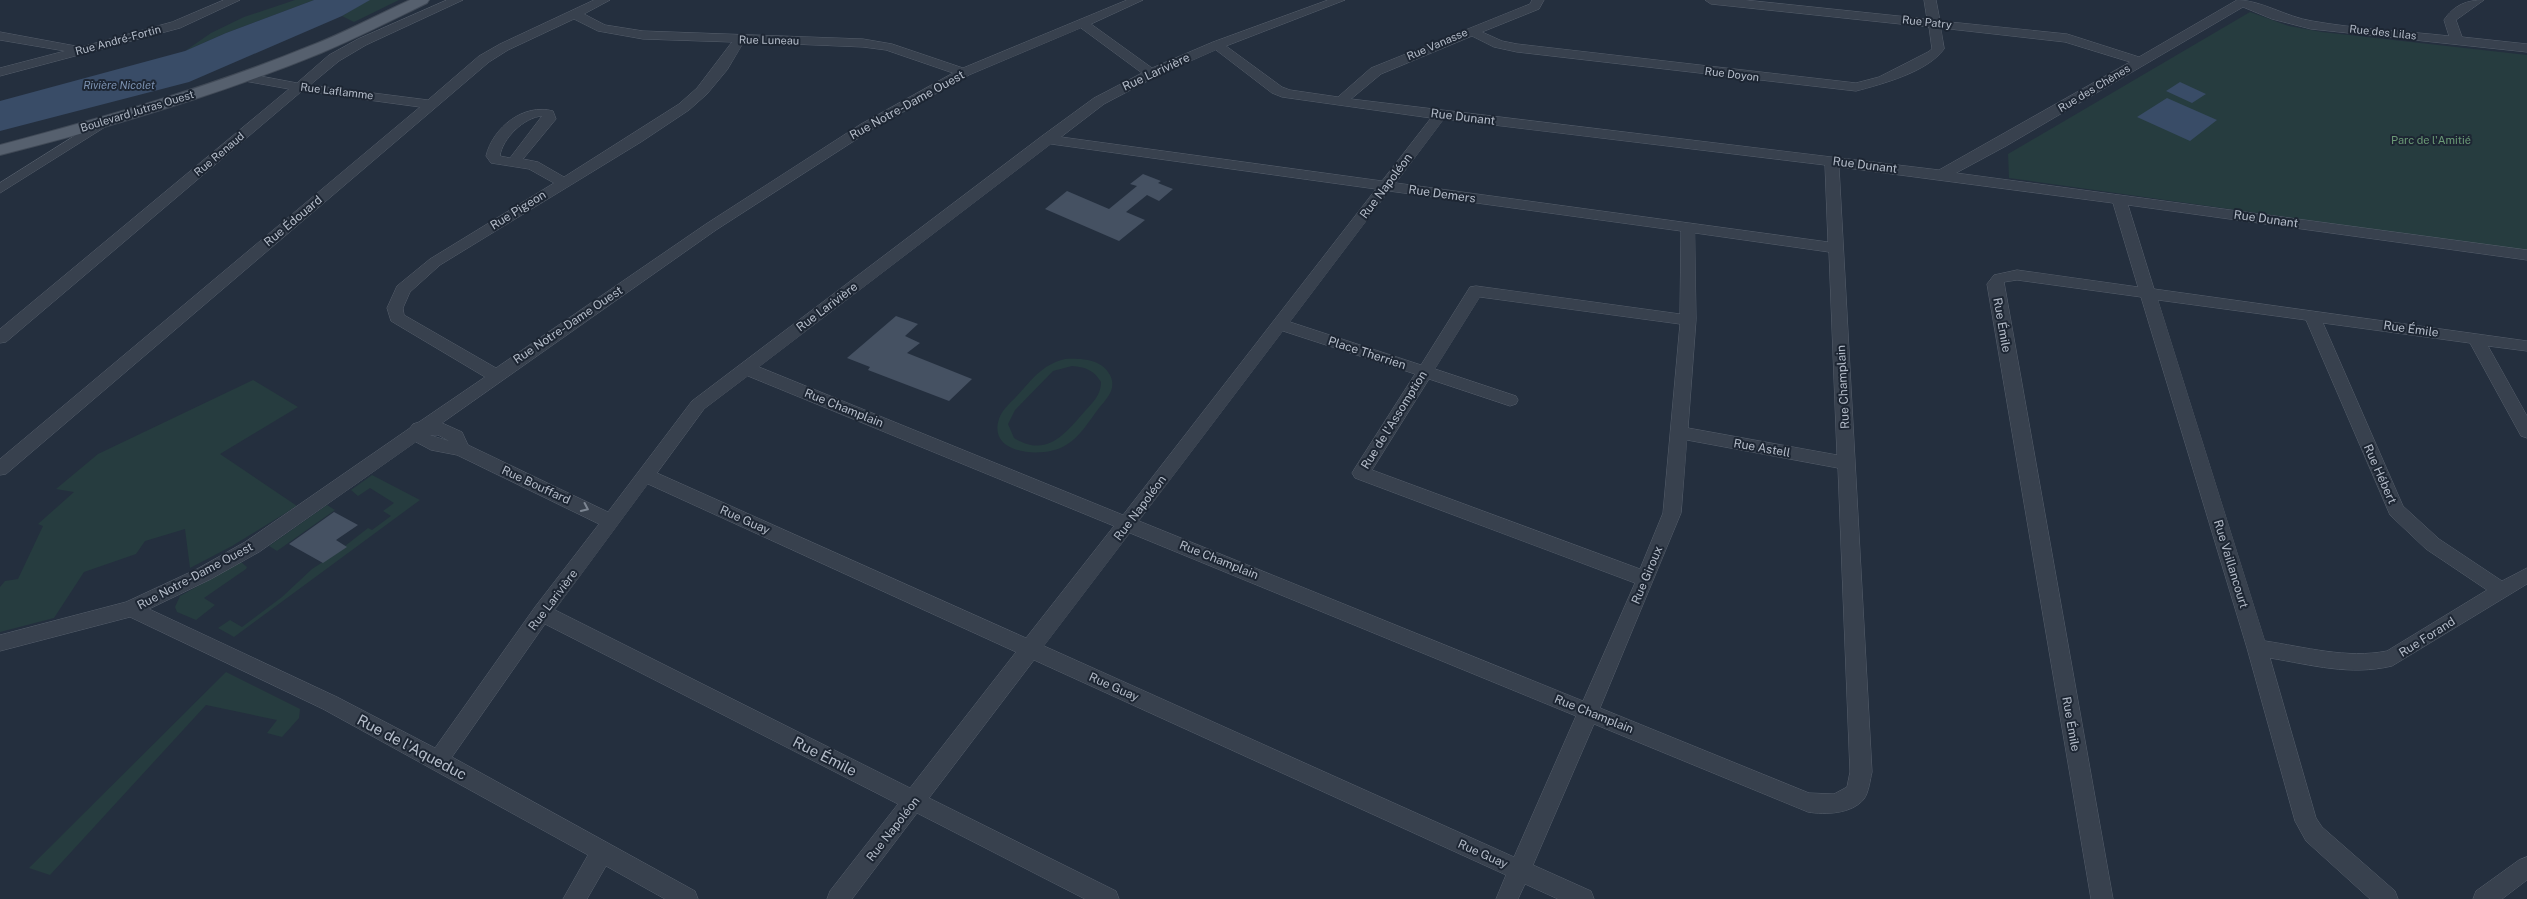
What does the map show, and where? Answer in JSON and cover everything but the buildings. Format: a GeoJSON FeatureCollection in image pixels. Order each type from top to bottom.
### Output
{"type":"FeatureCollection","features":[{"type":"Feature","properties":{"kind":"main road","name":"Boulevard Jutras Ouest"},"geometry":{"type":"LineString","coordinates":[[0,150],[100,124],[244,77],[406,0]]}},
{"type":"Feature","properties":{"kind":"main road","name":"Boulevard Jutras Ouest"},"geometry":{"type":"LineString","coordinates":[[272,65],[317,49],[422,0]]}},
{"type":"Feature","properties":{"kind":"street","name":"Rue André-Fortin"},"geometry":{"type":"LineString","coordinates":[[0,72],[176,25],[234,0]]}},
{"type":"Feature","properties":{"kind":"street","name":"Rue Renaud"},"geometry":{"type":"LineString","coordinates":[[0,338],[299,86],[348,49],[456,0]]}},
{"type":"Feature","properties":{"kind":"street","name":"Rue Édouard"},"geometry":{"type":"LineString","coordinates":[[0,470],[493,53],[604,0]]}},
{"type":"Feature","properties":{"kind":"street","name":"Rue Notre-Dame Ouest"},"geometry":{"type":"LineString","coordinates":[[0,643],[131,609],[204,574],[252,546],[495,375],[804,164],[887,114],[964,72],[1137,0]]}},
{"type":"Feature","properties":{"kind":"street","name":"Rue Larivière"},"geometry":{"type":"LineString","coordinates":[[438,760],[542,613],[698,405],[1099,101],[1151,74],[1217,45],[1339,0]]}},
{"type":"Feature","properties":{"kind":"street","name":"Rue Vanasse"},"geometry":{"type":"LineString","coordinates":[[1342,100],[1376,71],[1470,30],[1535,6],[1538,0]]}},
{"type":"Feature","properties":{"kind":"street","name":"Rue Patry"},"geometry":{"type":"LineString","coordinates":[[1711,0],[2067,38],[2139,61]]}},
{"type":"Feature","properties":{"kind":"street","name":"Rue Doyon"},"geometry":{"type":"LineString","coordinates":[[1470,30],[1498,44],[1517,48],[1856,87],[1884,80],[1934,55],[1938,50],[1938,44],[1930,0]]}},
{"type":"Feature","properties":{"kind":"street"},"geometry":{"type":"LineString","coordinates":[[2457,40],[2450,20],[2455,13],[2478,0]]}},
{"type":"Feature","properties":{"kind":"street","name":"Rue des Lilas"},"geometry":{"type":"LineString","coordinates":[[2245,1],[2276,16],[2311,24],[2527,48]]}},
{"type":"Feature","properties":{"kind":"street","name":"Rue des Chênes"},"geometry":{"type":"LineString","coordinates":[[1941,175],[2001,143],[2245,1]]}},
{"type":"Feature","properties":{"kind":"street","name":"Rue Luneau"},"geometry":{"type":"LineString","coordinates":[[574,14],[602,28],[628,34],[863,43],[888,47],[964,72]]}},
{"type":"Feature","properties":{"kind":"street"},"geometry":{"type":"LineString","coordinates":[[1081,22],[1151,74]]}},
{"type":"Feature","properties":{"kind":"street"},"geometry":{"type":"LineString","coordinates":[[0,36],[81,50]]}},
{"type":"Feature","properties":{"kind":"street","name":"Rue Pigeon"},"geometry":{"type":"LineString","coordinates":[[495,375],[419,332],[397,317],[394,313],[402,290],[435,262],[636,139],[684,107],[709,82],[740,39]]}},
{"type":"Feature","properties":{"kind":"street","name":"Rue Dunant"},"geometry":{"type":"LineString","coordinates":[[1217,45],[1277,90],[1440,115],[1941,175],[2527,255]]}},
{"type":"Feature","properties":{"kind":"street","name":"Rue Laflamme"},"geometry":{"type":"LineString","coordinates":[[244,77],[431,104]]}},
{"type":"Feature","properties":{"kind":"street","name":"Rue Napoléon"},"geometry":{"type":"LineString","coordinates":[[838,899],[915,802],[1440,115]]}},
{"type":"Feature","properties":{"kind":"street"},"geometry":{"type":"LineString","coordinates":[[0,189],[100,124]]}},
{"type":"Feature","properties":{"kind":"street","name":"Rue Demers"},"geometry":{"type":"LineString","coordinates":[[1048,139],[1836,248]]}},
{"type":"Feature","properties":{"kind":"street"},"geometry":{"type":"LineString","coordinates":[[515,161],[533,165],[564,182]]}},
{"type":"Feature","properties":{"kind":"street","name":"Rue Champlain"},"geometry":{"type":"LineString","coordinates":[[746,368],[1808,802],[1822,805],[1839,804],[1856,792],[1860,772],[1832,161]]}},
{"type":"Feature","properties":{"kind":"street","name":"Rue Vaillancourt"},"geometry":{"type":"LineString","coordinates":[[2119,199],[2146,292],[2257,648],[2306,820],[2314,834],[2387,899]]}},
{"type":"Feature","properties":{"kind":"street","name":"Rue Giroux"},"geometry":{"type":"LineString","coordinates":[[1507,899],[1587,711],[1646,579],[1672,513],[1688,320],[1688,227]]}},
{"type":"Feature","properties":{"kind":"street","name":"Rue Émile"},"geometry":{"type":"LineString","coordinates":[[2102,899],[1995,284],[1999,278],[2017,275],[2527,346]]}},
{"type":"Feature","properties":{"kind":"street","name":"Rue de l'Assomption"},"geometry":{"type":"LineString","coordinates":[[1646,579],[1360,473],[1476,291],[1688,320]]}},
{"type":"Feature","properties":{"kind":"street","name":"Rue Hébert"},"geometry":{"type":"LineString","coordinates":[[2312,316],[2396,510],[2433,547],[2500,589]]}},
{"type":"Feature","properties":{"kind":"street","name":"Place Therrien"},"geometry":{"type":"LineString","coordinates":[[1280,324],[1510,400]]}},
{"type":"Feature","properties":{"kind":"street"},"geometry":{"type":"LineString","coordinates":[[2476,339],[2527,432]]}},
{"type":"Feature","properties":{"kind":"street","name":"Rue Bouffard"},"geometry":{"type":"LineString","coordinates":[[419,428],[423,439],[437,446],[460,449],[612,522]]}},
{"type":"Feature","properties":{"kind":"street","name":"Rue Astell"},"geometry":{"type":"LineString","coordinates":[[1678,432],[1847,463]]}},
{"type":"Feature","properties":{"kind":"street","name":"Rue Guay"},"geometry":{"type":"LineString","coordinates":[[645,475],[1583,899]]}},
{"type":"Feature","properties":{"kind":"street","name":"Rue Forand"},"geometry":{"type":"LineString","coordinates":[[2257,648],[2352,663],[2380,661],[2401,654],[2500,589],[2527,575]]}},
{"type":"Feature","properties":{"kind":"street","name":"Rue de l'Aqueduc"},"geometry":{"type":"LineString","coordinates":[[131,609],[330,703],[604,851],[687,899]]}},
{"type":"Feature","properties":{"kind":"street","name":"Rue Émile"},"geometry":{"type":"LineString","coordinates":[[542,613],[1108,899]]}},
{"type":"Feature","properties":{"kind":"street"},"geometry":{"type":"LineString","coordinates":[[574,899],[604,851]]}},
{"type":"Feature","properties":{"kind":"street"},"geometry":{"type":"LineString","coordinates":[[2484,899],[2527,867]]}},
{"type":"Feature","properties":{"kind":"green space"},"geometry":{"type":"Polygon","coordinates":[[[295,0],[314,0],[226,33],[185,51],[211,33],[244,17],[295,0]]]}},
{"type":"Feature","properties":{"kind":"green space"},"geometry":{"type":"Polygon","coordinates":[[[368,0],[399,0],[354,22],[342,16],[368,0]]]}},
{"type":"Feature","properties":{"kind":"green space","name":"Parc de l'Amitié"},"geometry":{"type":"Polygon","coordinates":[[[2250,12],[2289,26],[2322,32],[2527,55],[2527,251],[2009,178],[2008,154],[2250,12]]]}},
{"type":"Feature","properties":{"kind":"green space"},"geometry":{"type":"Polygon","coordinates":[[[1065,359],[1077,359],[1090,361],[1102,366],[1112,380],[1110,393],[1080,433],[1066,445],[1045,452],[1020,451],[1009,447],[1001,440],[998,431],[999,419],[1002,413],[1037,374],[1049,365],[1065,359]],[[1072,366],[1053,371],[1015,410],[1008,424],[1014,438],[1026,444],[1036,445],[1054,441],[1070,428],[1091,404],[1098,395],[1101,382],[1092,372],[1085,368],[1072,366]]]}},
{"type":"Feature","properties":{"kind":"green space"},"geometry":{"type":"Polygon","coordinates":[[[253,380],[298,407],[220,454],[297,506],[232,546],[190,568],[185,529],[145,541],[136,554],[84,572],[54,618],[0,632],[0,587],[5,581],[18,579],[43,526],[38,524],[74,492],[56,489],[98,454],[253,380]]]}},
{"type":"Feature","properties":{"kind":"green space"},"geometry":{"type":"Polygon","coordinates":[[[372,475],[420,500],[234,637],[218,628],[230,620],[242,627],[282,597],[312,569],[346,547],[368,528],[372,530],[391,516],[383,511],[394,503],[370,488],[358,496],[351,490],[372,475]]]}},
{"type":"Feature","properties":{"kind":"green space"},"geometry":{"type":"Polygon","coordinates":[[[327,505],[335,510],[277,551],[269,546],[327,505]]]}},
{"type":"Feature","properties":{"kind":"green space"},"geometry":{"type":"Polygon","coordinates":[[[241,562],[247,567],[246,569],[204,598],[215,605],[196,620],[177,612],[175,607],[180,596],[241,562]]]}},
{"type":"Feature","properties":{"kind":"green space"},"geometry":{"type":"Polygon","coordinates":[[[226,672],[300,709],[299,718],[282,737],[267,733],[277,720],[206,705],[50,875],[29,868],[226,672]]]}},
{"type":"Feature","properties":{"kind":"water","name":"Rivière Nicolet"},"geometry":{"type":"Polygon","coordinates":[[[314,0],[370,0],[342,16],[189,82],[0,131],[0,101],[185,51],[226,33],[314,0]]]}},
{"type":"Feature","properties":{"kind":"water"},"geometry":{"type":"Polygon","coordinates":[[[2180,82],[2206,94],[2192,103],[2166,91],[2180,82]]]}},
{"type":"Feature","properties":{"kind":"water"},"geometry":{"type":"Polygon","coordinates":[[[2167,98],[2217,120],[2190,141],[2137,117],[2167,98]]]}}]}
